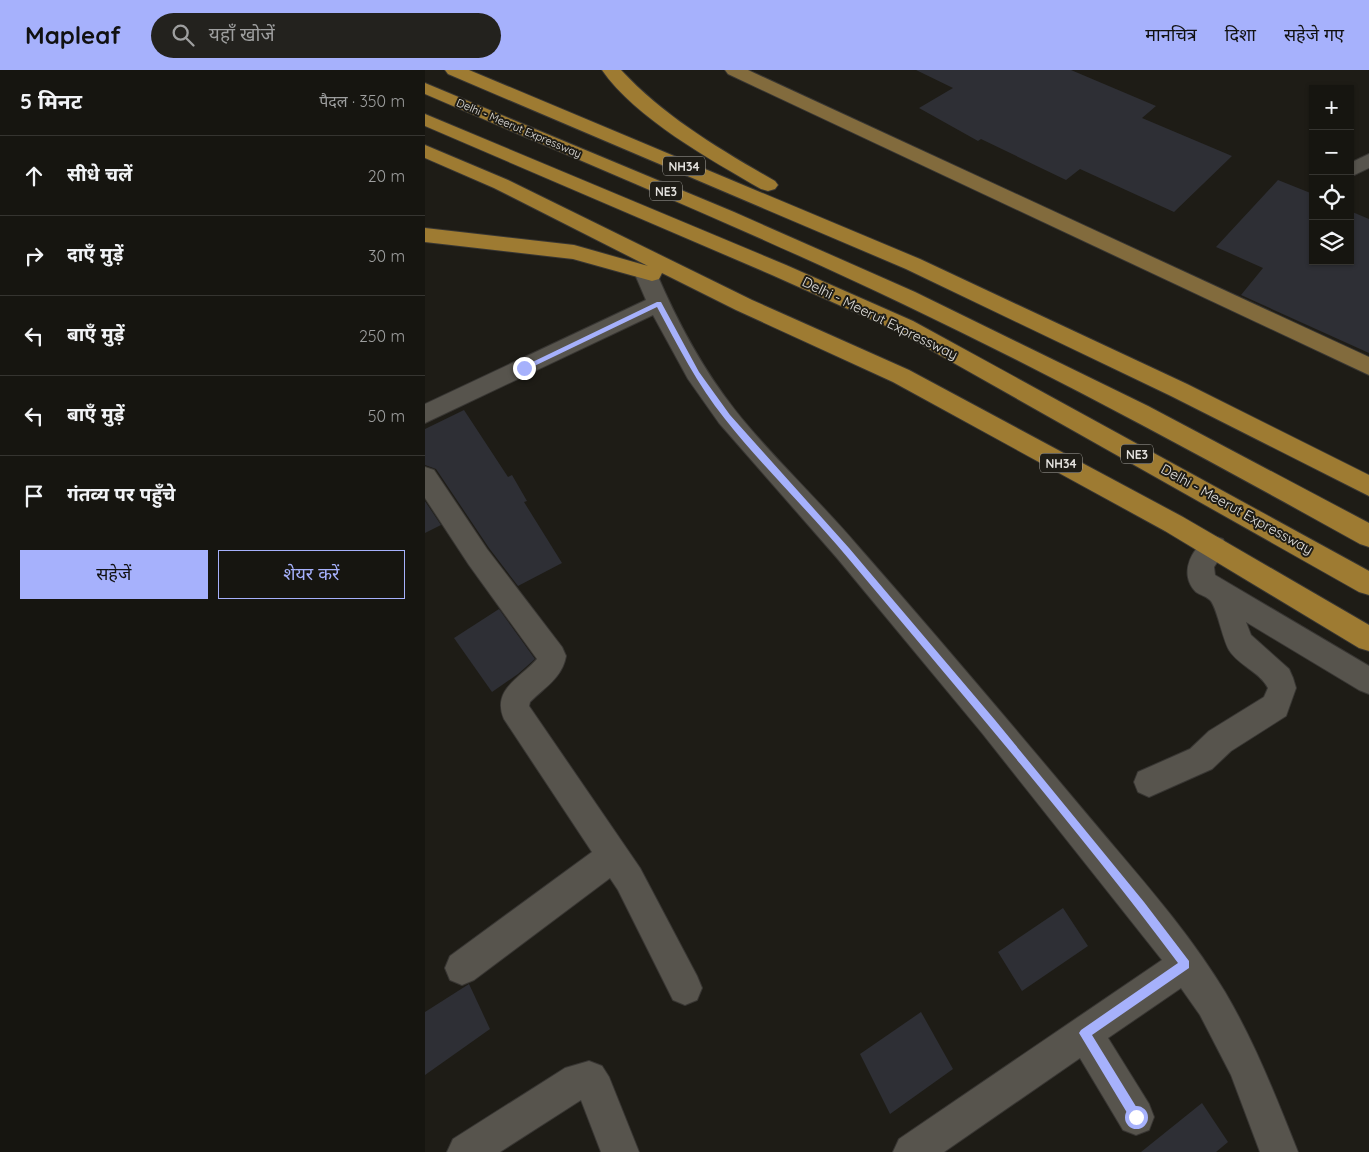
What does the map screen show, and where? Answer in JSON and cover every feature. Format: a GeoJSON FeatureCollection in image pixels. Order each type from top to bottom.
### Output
{"type":"FeatureCollection","features":[{"type":"Feature","properties":{"kind":"highway","name":"NH34"},"geometry":{"type":"LineString","coordinates":[[454,70],[913,264],[1179,390],[1369,486]]}},
{"type":"Feature","properties":{"kind":"highway"},"geometry":{"type":"LineString","coordinates":[[611,70],[641,102],[677,131],[740,170],[913,264]]}},
{"type":"Feature","properties":{"kind":"highway","name":"Delhi - Meerut Expressway"},"geometry":{"type":"LineString","coordinates":[[425,88],[907,296],[1043,362],[1369,536]]}},
{"type":"Feature","properties":{"kind":"highway","name":"Delhi - Meerut Expressway"},"geometry":{"type":"LineString","coordinates":[[425,118],[905,326],[1369,584]]}},
{"type":"Feature","properties":{"kind":"highway"},"geometry":{"type":"LineString","coordinates":[[425,151],[501,184],[745,304]]}},
{"type":"Feature","properties":{"kind":"highway","name":"NH34"},"geometry":{"type":"LineString","coordinates":[[425,235],[574,252],[645,272],[745,304],[901,376],[1174,524],[1369,639]]}},
{"type":"Feature","properties":{"kind":"main road"},"geometry":{"type":"LineString","coordinates":[[734,70],[1369,367]]}},
{"type":"Feature","properties":{"kind":"street"},"geometry":{"type":"LineString","coordinates":[[1354,168],[1369,160]]}},
{"type":"Feature","properties":{"kind":"street"},"geometry":{"type":"LineString","coordinates":[[645,272],[659,304],[696,373],[727,417],[846,550],[992,723],[1141,905],[1185,964],[1212,1003],[1245,1066],[1279,1152]]}},
{"type":"Feature","properties":{"kind":"street"},"geometry":{"type":"LineString","coordinates":[[425,414],[659,304]]}},
{"type":"Feature","properties":{"kind":"street"},"geometry":{"type":"LineString","coordinates":[[425,477],[478,558],[552,656],[549,666],[516,697],[514,709],[629,879],[685,988]]}},
{"type":"Feature","properties":{"kind":"street"},"geometry":{"type":"LineString","coordinates":[[1213,547],[1199,568],[1200,575],[1205,583],[1369,681]]}},
{"type":"Feature","properties":{"kind":"street"},"geometry":{"type":"LineString","coordinates":[[1149,782],[1201,759],[1220,741],[1276,706],[1282,688],[1279,678],[1241,643],[1221,592]]}},
{"type":"Feature","properties":{"kind":"street"},"geometry":{"type":"LineString","coordinates":[[462,968],[613,856]]}},
{"type":"Feature","properties":{"kind":"street"},"geometry":{"type":"LineString","coordinates":[[912,1152],[1185,964]]}},
{"type":"Feature","properties":{"kind":"street"},"geometry":{"type":"LineString","coordinates":[[1085,1033],[1136,1117]]}},
{"type":"Feature","properties":{"kind":"street"},"geometry":{"type":"LineString","coordinates":[[466,1152],[578,1082],[589,1079],[596,1090],[620,1152]]}},
{"type":"Feature","properties":{"kind":"building"},"geometry":{"type":"Polygon","coordinates":[[[916,70],[1071,70],[1156,106],[1142,118],[1232,156],[1174,212],[1080,169],[1066,180],[981,139],[978,141],[919,108],[953,88],[916,70]]]}},
{"type":"Feature","properties":{"kind":"building"},"geometry":{"type":"Polygon","coordinates":[[[1278,180],[1309,192],[1309,265],[1354,265],[1354,213],[1369,219],[1369,353],[1241,295],[1263,268],[1216,247],[1278,180]]]}},
{"type":"Feature","properties":{"kind":"building"},"geometry":{"type":"Polygon","coordinates":[[[464,410],[508,477],[512,475],[527,501],[524,502],[562,563],[518,586],[489,548],[436,469],[425,465],[425,429],[464,410]]]}},
{"type":"Feature","properties":{"kind":"building"},"geometry":{"type":"Polygon","coordinates":[[[425,501],[441,525],[425,533],[425,501]]]}},
{"type":"Feature","properties":{"kind":"building"},"geometry":{"type":"Polygon","coordinates":[[[499,609],[535,659],[518,674],[492,692],[454,638],[499,609]]]}},
{"type":"Feature","properties":{"kind":"building"},"geometry":{"type":"Polygon","coordinates":[[[1063,908],[1088,946],[1022,991],[998,952],[1063,908]]]}},
{"type":"Feature","properties":{"kind":"building"},"geometry":{"type":"Polygon","coordinates":[[[469,984],[490,1029],[425,1075],[425,1012],[469,984]]]}},
{"type":"Feature","properties":{"kind":"building"},"geometry":{"type":"Polygon","coordinates":[[[921,1012],[953,1069],[890,1114],[860,1054],[921,1012]]]}},
{"type":"Feature","properties":{"kind":"building"},"geometry":{"type":"Polygon","coordinates":[[[1202,1103],[1228,1142],[1216,1152],[1141,1152],[1202,1103]]]}},
{"type":"Feature","properties":{"kind":"route"},"geometry":{"type":"LineString","coordinates":[[524,368],[659,304],[667,323],[696,373],[727,417],[846,550],[992,723],[1066,816],[1141,905],[1185,964],[1085,1033],[1136,1117]]}}]}
